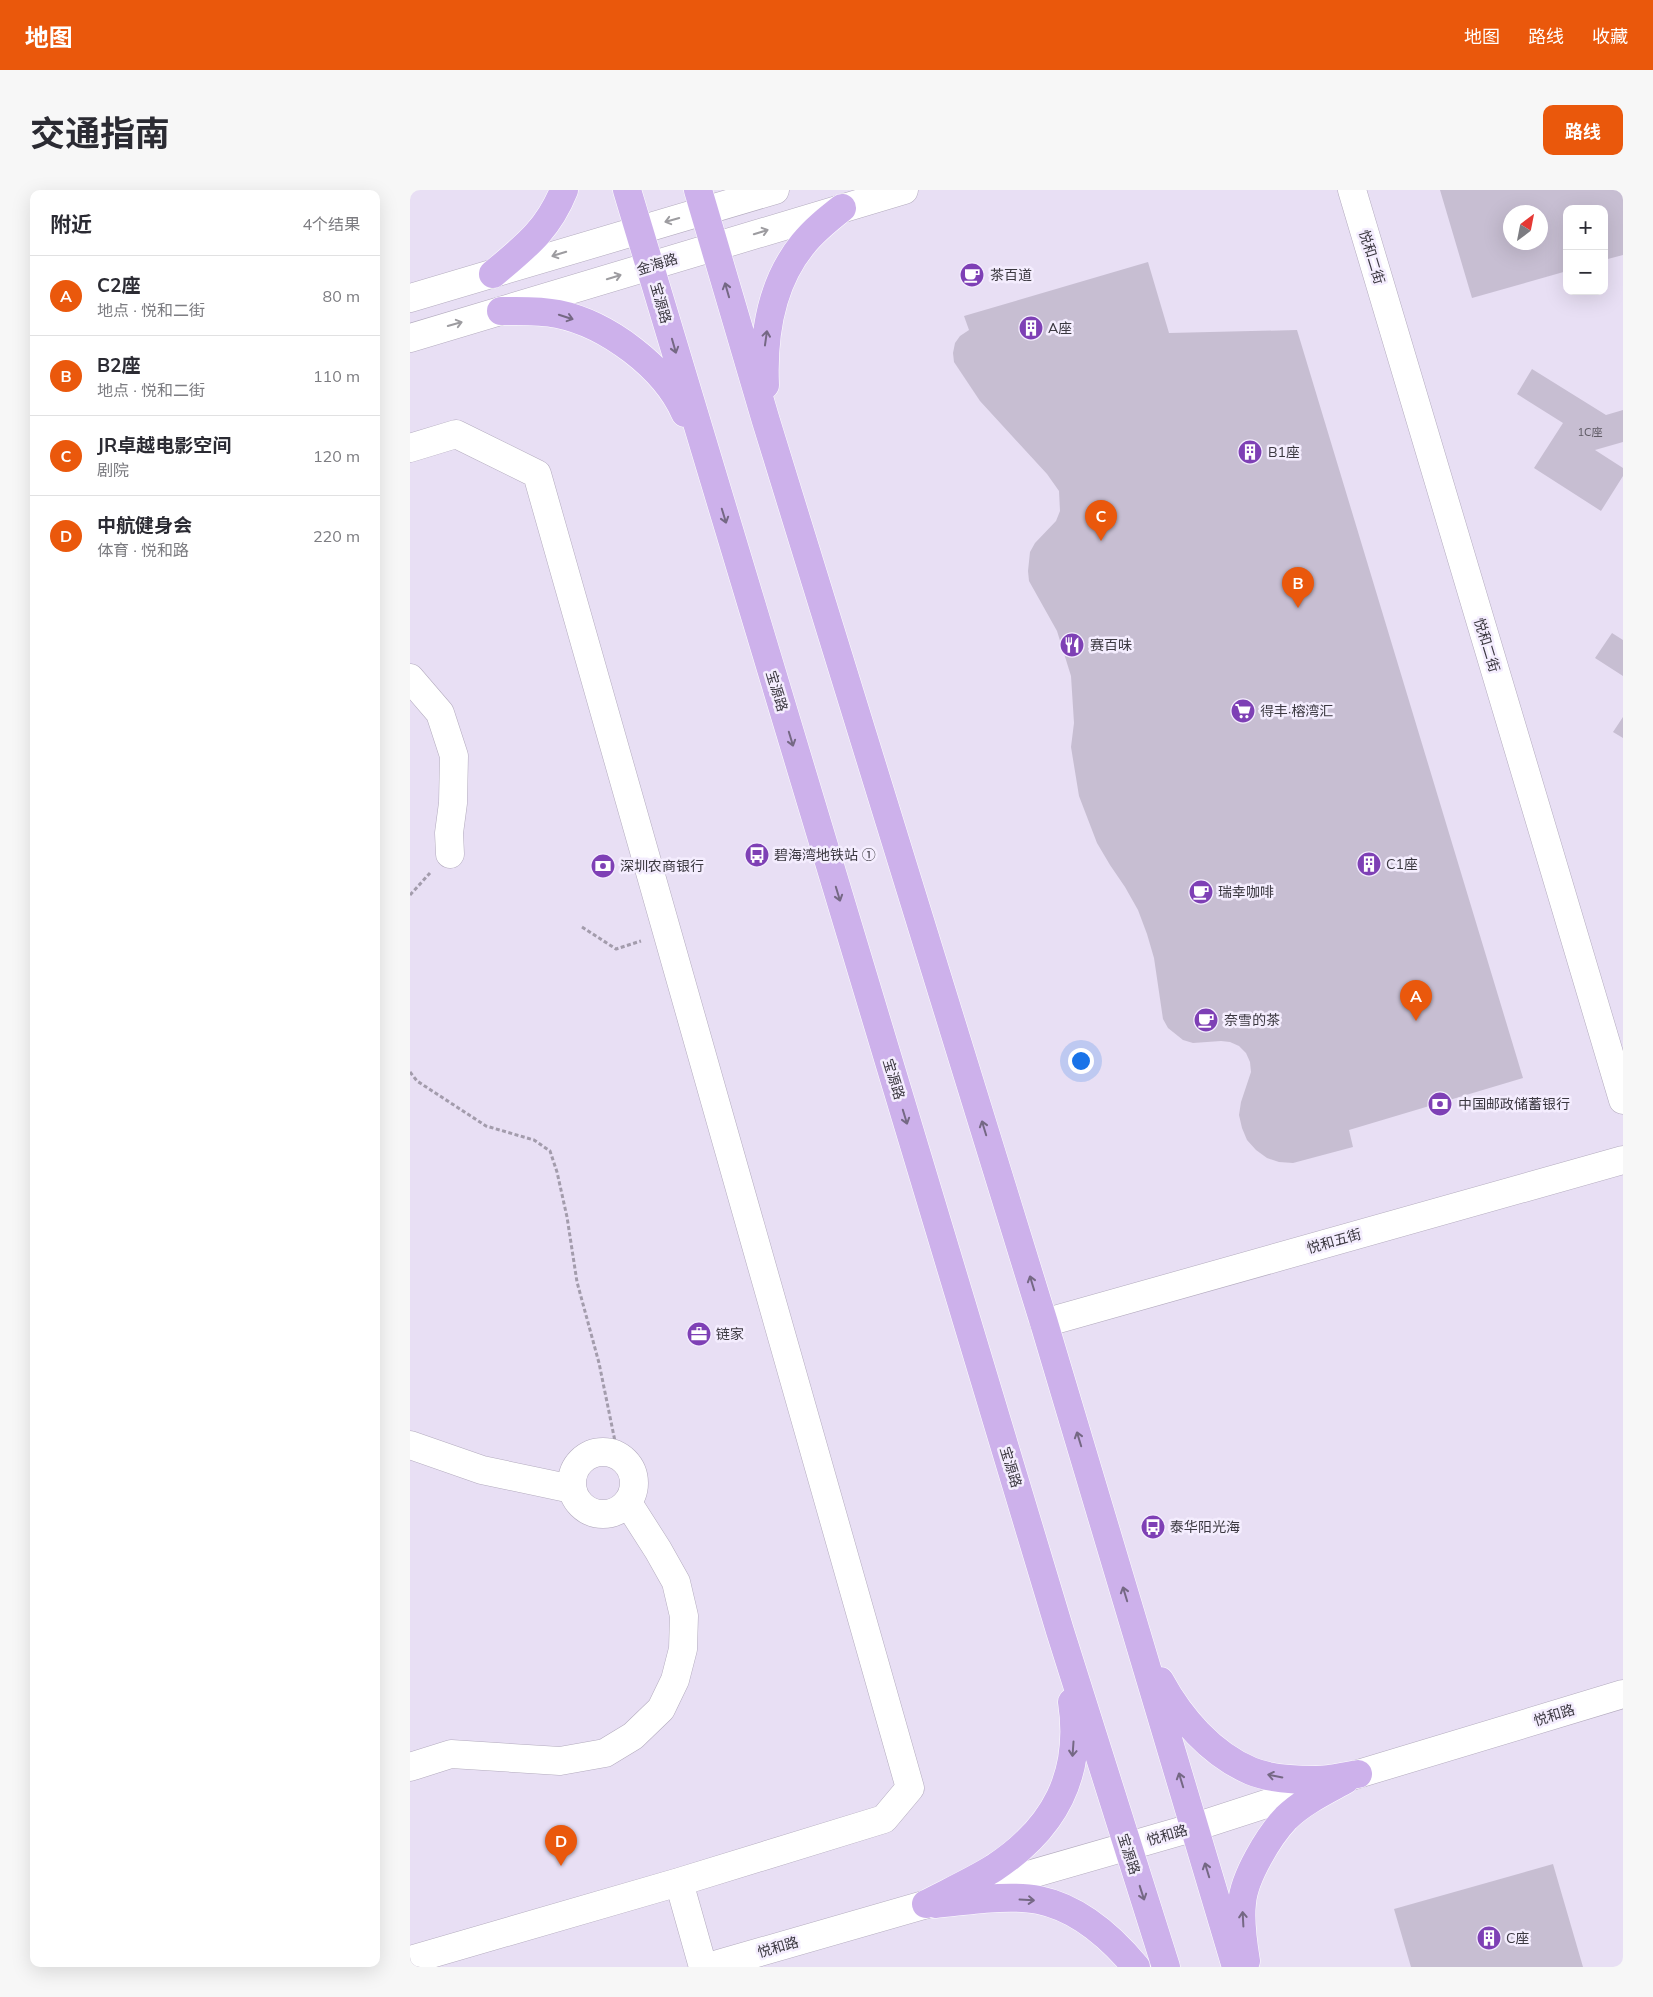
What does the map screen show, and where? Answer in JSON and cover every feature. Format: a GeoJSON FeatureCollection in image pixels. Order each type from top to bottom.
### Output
{"type":"FeatureCollection","features":[{"type":"Feature","properties":{"kind":"main road"},"geometry":{"type":"LineString","coordinates":[[493,274],[531,242],[545,226],[564,190]]}},
{"type":"Feature","properties":{"kind":"main road","name":"宝源路"},"geometry":{"type":"LineString","coordinates":[[627,190],[1060,1631],[1166,1967]]}},
{"type":"Feature","properties":{"kind":"main road"},"geometry":{"type":"LineString","coordinates":[[701,200],[766,421],[1044,1323],[1236,1967]]}},
{"type":"Feature","properties":{"kind":"main road"},"geometry":{"type":"LineString","coordinates":[[766,421],[764,354],[774,298],[790,262],[803,244],[819,226],[842,208]]}},
{"type":"Feature","properties":{"kind":"main road"},"geometry":{"type":"LineString","coordinates":[[501,311],[535,311],[560,314],[593,326],[622,341],[654,368],[682,405],[710,469]]}},
{"type":"Feature","properties":{"kind":"main road"},"geometry":{"type":"LineString","coordinates":[[926,1904],[994,1868],[1026,1843],[1053,1813],[1068,1781],[1074,1750],[1072,1708],[1060,1631]]}},
{"type":"Feature","properties":{"kind":"main road"},"geometry":{"type":"LineString","coordinates":[[1139,1641],[1170,1699],[1194,1730],[1222,1754],[1252,1771],[1281,1778],[1317,1780],[1358,1774]]}},
{"type":"Feature","properties":{"kind":"main road"},"geometry":{"type":"LineString","coordinates":[[1247,1967],[1242,1902],[1251,1873],[1271,1838],[1287,1818],[1317,1795],[1358,1774]]}},
{"type":"Feature","properties":{"kind":"main road"},"geometry":{"type":"LineString","coordinates":[[926,1904],[1002,1898],[1039,1900],[1073,1912],[1101,1932],[1136,1967]]}},
{"type":"Feature","properties":{"kind":"street"},"geometry":{"type":"LineString","coordinates":[[410,298],[640,230],[701,200],[775,190]]}},
{"type":"Feature","properties":{"kind":"street","name":"金海路"},"geometry":{"type":"LineString","coordinates":[[410,338],[904,190]]}},
{"type":"Feature","properties":{"kind":"street","name":"悦和二街"},"geometry":{"type":"LineString","coordinates":[[1352,190],[1623,1100]]}},
{"type":"Feature","properties":{"kind":"street"},"geometry":{"type":"LineString","coordinates":[[410,448],[456,434],[537,474],[910,1788],[884,1818],[679,1882],[410,1960]]}},
{"type":"Feature","properties":{"kind":"street"},"geometry":{"type":"LineString","coordinates":[[410,678],[440,713],[454,756],[453,803],[449,833],[450,854]]}},
{"type":"Feature","properties":{"kind":"street","name":"悦和五街"},"geometry":{"type":"LineString","coordinates":[[1044,1323],[1623,1160]]}},
{"type":"Feature","properties":{"kind":"street"},"geometry":{"type":"LineString","coordinates":[[410,1445],[482,1470],[572,1489]]}},
{"type":"Feature","properties":{"kind":"street"},"geometry":{"type":"LineString","coordinates":[[602,1452],[618,1456],[632,1470],[634,1484],[628,1503],[618,1511],[606,1515],[595,1513],[582,1507],[575,1498],[572,1489],[572,1477],[576,1468],[584,1458],[592,1454],[602,1452]]}},
{"type":"Feature","properties":{"kind":"street"},"geometry":{"type":"LineString","coordinates":[[410,1767],[451,1754],[560,1761],[605,1752],[633,1736],[661,1709],[675,1680],[681,1657],[684,1616],[676,1582],[628,1503]]}},
{"type":"Feature","properties":{"kind":"street","name":"悦和路"},"geometry":{"type":"LineString","coordinates":[[708,1967],[1194,1827],[1358,1774],[1623,1694]]}},
{"type":"Feature","properties":{"kind":"street"},"geometry":{"type":"LineString","coordinates":[[679,1882],[703,1967]]}},
{"type":"Feature","properties":{"kind":"path"},"geometry":{"type":"LineString","coordinates":[[582,927],[616,949],[667,933]]}},
{"type":"Feature","properties":{"kind":"path"},"geometry":{"type":"LineString","coordinates":[[410,1072],[417,1081],[486,1126],[534,1140],[550,1151],[557,1172],[567,1217],[577,1282],[599,1363],[618,1456]]}},
{"type":"Feature","properties":{"kind":"building"},"geometry":{"type":"Polygon","coordinates":[[[1440,190],[1623,190],[1623,255],[1608,259],[1608,205],[1563,205],[1563,272],[1472,298],[1440,190]]]}},
{"type":"Feature","properties":{"kind":"building","name":"得丰·榕湾汇"},"geometry":{"type":"Polygon","coordinates":[[[1148,262],[1169,333],[1297,330],[1523,1078],[1349,1130],[1353,1147],[1293,1163],[1279,1162],[1267,1158],[1247,1140],[1239,1115],[1241,1102],[1251,1072],[1250,1062],[1246,1053],[1239,1046],[1230,1042],[1193,1043],[1183,1040],[1168,1028],[1163,1019],[1154,958],[1138,910],[1097,843],[1079,796],[1071,747],[1074,723],[1071,676],[1057,631],[1029,581],[1030,552],[1035,543],[1056,521],[1060,511],[1059,491],[1047,474],[980,401],[954,362],[955,343],[960,336],[969,330],[964,316],[1148,262]]]}},
{"type":"Feature","properties":{"kind":"building"},"geometry":{"type":"Polygon","coordinates":[[[1532,369],[1606,415],[1623,410],[1623,442],[1595,450],[1623,468],[1623,476],[1601,511],[1534,468],[1563,423],[1517,394],[1532,369]]]}},
{"type":"Feature","properties":{"kind":"building"},"geometry":{"type":"Polygon","coordinates":[[[1612,633],[1623,640],[1623,676],[1595,658],[1612,633]]]}},
{"type":"Feature","properties":{"kind":"building"},"geometry":{"type":"Polygon","coordinates":[[[1623,717],[1623,738],[1613,732],[1623,717]]]}},
{"type":"Feature","properties":{"kind":"building","name":"C座"},"geometry":{"type":"Polygon","coordinates":[[[1553,1864],[1583,1967],[1411,1967],[1394,1909],[1553,1864]]]}},
{"type":"Feature","properties":{"kind":"place","name":"茶百道"},"geometry":{"type":"Point","coordinates":[972,275]}},
{"type":"Feature","properties":{"kind":"place","name":"A座"},"geometry":{"type":"Point","coordinates":[1031,328]}},
{"type":"Feature","properties":{"kind":"place","name":"B1座"},"geometry":{"type":"Point","coordinates":[1250,452]}},
{"type":"Feature","properties":{"kind":"place","name":"JR卓越电影空间"},"geometry":{"type":"Point","coordinates":[1101,541]}},
{"type":"Feature","properties":{"kind":"place","name":"B2座"},"geometry":{"type":"Point","coordinates":[1298,608]}},
{"type":"Feature","properties":{"kind":"place","name":"赛百味"},"geometry":{"type":"Point","coordinates":[1072,645]}},
{"type":"Feature","properties":{"kind":"place","name":"得丰·榕湾汇"},"geometry":{"type":"Point","coordinates":[1243,711]}},
{"type":"Feature","properties":{"kind":"place","name":"碧海湾地铁站 ①"},"geometry":{"type":"Point","coordinates":[757,855]}},
{"type":"Feature","properties":{"kind":"place","name":"C1座"},"geometry":{"type":"Point","coordinates":[1369,864]}},
{"type":"Feature","properties":{"kind":"place","name":"深圳农商银行"},"geometry":{"type":"Point","coordinates":[603,866]}},
{"type":"Feature","properties":{"kind":"place","name":"瑞幸咖啡"},"geometry":{"type":"Point","coordinates":[1201,892]}},
{"type":"Feature","properties":{"kind":"place","name":"奈雪的茶"},"geometry":{"type":"Point","coordinates":[1206,1020]}},
{"type":"Feature","properties":{"kind":"place","name":"C2座"},"geometry":{"type":"Point","coordinates":[1416,1021]}},
{"type":"Feature","properties":{"kind":"place","name":"中国邮政储蓄银行"},"geometry":{"type":"Point","coordinates":[1440,1104]}},
{"type":"Feature","properties":{"kind":"place","name":"链家"},"geometry":{"type":"Point","coordinates":[699,1334]}},
{"type":"Feature","properties":{"kind":"place","name":"泰华阳光海"},"geometry":{"type":"Point","coordinates":[1153,1527]}},
{"type":"Feature","properties":{"kind":"place","name":"中航健身会"},"geometry":{"type":"Point","coordinates":[561,1866]}},
{"type":"Feature","properties":{"kind":"place","name":"C座"},"geometry":{"type":"Point","coordinates":[1489,1938]}}]}
